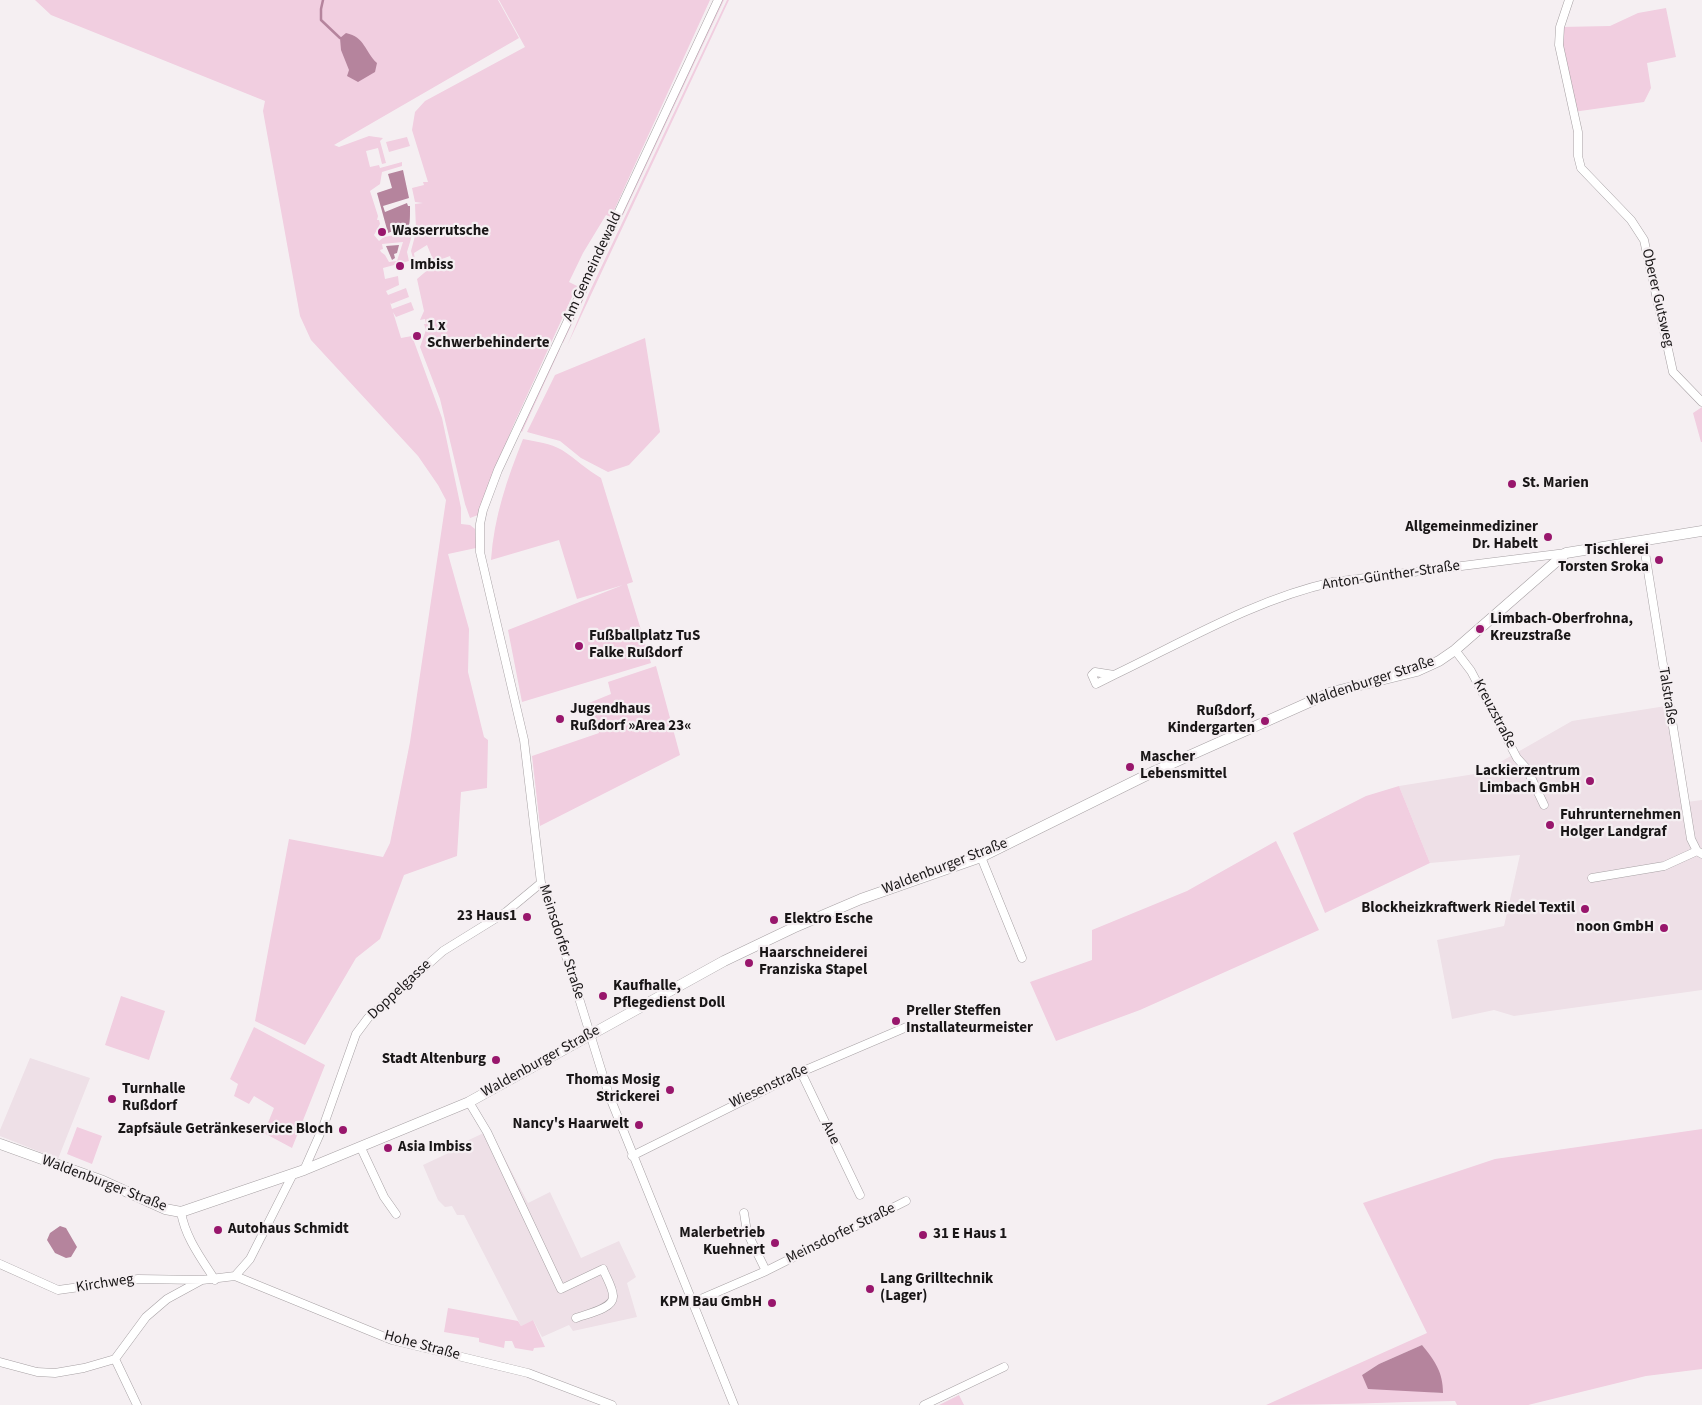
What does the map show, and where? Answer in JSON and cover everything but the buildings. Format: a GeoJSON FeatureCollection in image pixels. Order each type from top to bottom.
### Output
{"type":"FeatureCollection","features":[{"type":"Feature","properties":{"kind":"main road"},"geometry":{"type":"LineString","coordinates":[[1566,553],[1702,531]]}},
{"type":"Feature","properties":{"kind":"main road","name":"Waldenburger Straße"},"geometry":{"type":"LineString","coordinates":[[0,1144],[103,1180],[164,1208],[181,1212],[304,1170],[469,1102],[724,961],[793,928],[861,899],[982,857],[1155,771],[1332,692],[1416,671],[1439,661],[1455,650],[1566,553]]}},
{"type":"Feature","properties":{"kind":"street","name":"Am Gemeindewald"},"geometry":{"type":"LineString","coordinates":[[479,537],[483,510],[512,439],[718,0]]}},
{"type":"Feature","properties":{"kind":"street","name":"Oberer Gutsweg"},"geometry":{"type":"LineString","coordinates":[[1569,0],[1560,27],[1559,45],[1578,132],[1578,156],[1581,168],[1631,220],[1644,240],[1665,325],[1673,372],[1702,402]]}},
{"type":"Feature","properties":{"kind":"street","name":"Meinsdorfer Straße"},"geometry":{"type":"LineString","coordinates":[[479,537],[484,575],[524,740],[541,883],[547,895],[609,1095],[734,1405]]}},
{"type":"Feature","properties":{"kind":"street","name":"Talstraße"},"geometry":{"type":"LineString","coordinates":[[1592,878],[1664,866],[1700,853],[1691,839],[1643,540]]}},
{"type":"Feature","properties":{"kind":"street","name":"Anton-Günther-Straße"},"geometry":{"type":"LineString","coordinates":[[1114,675],[1255,608],[1308,588],[1333,582],[1566,553]]}},
{"type":"Feature","properties":{"kind":"street","name":"Kreuzstraße"},"geometry":{"type":"LineString","coordinates":[[1455,650],[1471,671],[1517,758],[1527,770],[1544,805]]}},
{"type":"Feature","properties":{"kind":"street"},"geometry":{"type":"LineString","coordinates":[[982,857],[1022,958]]}},
{"type":"Feature","properties":{"kind":"street","name":"Doppelgasse"},"geometry":{"type":"LineString","coordinates":[[304,1170],[323,1127],[356,1034],[368,1018],[443,950],[506,912],[541,883]]}},
{"type":"Feature","properties":{"kind":"street","name":"Wiesenstraße"},"geometry":{"type":"LineString","coordinates":[[632,1156],[801,1072],[909,1026]]}},
{"type":"Feature","properties":{"kind":"street","name":"Aue"},"geometry":{"type":"LineString","coordinates":[[801,1072],[860,1195]]}},
{"type":"Feature","properties":{"kind":"street"},"geometry":{"type":"LineString","coordinates":[[469,1102],[487,1132],[561,1289],[603,1270],[614,1296],[612,1302],[608,1306],[576,1318]]}},
{"type":"Feature","properties":{"kind":"street"},"geometry":{"type":"LineString","coordinates":[[361,1148],[384,1197],[396,1214]]}},
{"type":"Feature","properties":{"kind":"street"},"geometry":{"type":"LineString","coordinates":[[235,1276],[250,1260],[292,1174]]}},
{"type":"Feature","properties":{"kind":"street","name":"Meinsdorfer Straße"},"geometry":{"type":"LineString","coordinates":[[694,1302],[766,1271],[906,1201]]}},
{"type":"Feature","properties":{"kind":"street","name":"Waldenburger Straße"},"geometry":{"type":"LineString","coordinates":[[181,1212],[182,1224],[194,1248],[215,1280]]}},
{"type":"Feature","properties":{"kind":"street"},"geometry":{"type":"LineString","coordinates":[[744,1213],[747,1232],[766,1271]]}},
{"type":"Feature","properties":{"kind":"street","name":"Kirchweg"},"geometry":{"type":"LineString","coordinates":[[0,1264],[58,1290],[138,1279],[215,1280],[235,1276]]}},
{"type":"Feature","properties":{"kind":"street","name":"Hohe Straße"},"geometry":{"type":"LineString","coordinates":[[235,1276],[392,1340],[528,1373],[612,1405]]}},
{"type":"Feature","properties":{"kind":"street"},"geometry":{"type":"LineString","coordinates":[[0,1362],[37,1372],[55,1373],[84,1368],[115,1358],[146,1318],[167,1299],[202,1280]]}},
{"type":"Feature","properties":{"kind":"street"},"geometry":{"type":"LineString","coordinates":[[115,1358],[137,1405]]}},
{"type":"Feature","properties":{"kind":"street"},"geometry":{"type":"LineString","coordinates":[[924,1405],[1004,1367]]}},
{"type":"Feature","properties":{"kind":"shaded area"},"geometry":{"type":"Polygon","coordinates":[[[35,0],[498,0],[519,38],[334,145],[339,147],[369,136],[383,138],[380,141],[386,163],[382,164],[378,148],[366,151],[370,167],[379,165],[380,168],[402,162],[402,166],[382,172],[380,184],[370,191],[378,216],[377,220],[379,220],[380,224],[374,235],[379,241],[384,237],[413,232],[407,252],[409,261],[383,268],[385,279],[398,276],[399,285],[386,291],[388,295],[406,288],[409,297],[391,304],[390,302],[392,309],[411,302],[414,310],[396,317],[393,312],[401,338],[412,336],[442,418],[461,508],[461,524],[470,525],[475,529],[476,548],[448,554],[469,629],[468,672],[484,737],[488,740],[487,788],[461,792],[457,856],[404,875],[380,939],[356,958],[305,1045],[255,1021],[289,839],[383,857],[390,843],[410,742],[446,500],[418,456],[311,340],[300,316],[263,111],[265,101],[51,15],[35,0]],[[403,242],[382,244],[383,249],[380,250],[389,262],[397,261],[403,242]]]}},
{"type":"Feature","properties":{"kind":"shaded area"},"geometry":{"type":"Polygon","coordinates":[[[499,0],[710,0],[611,217],[606,215],[583,253],[569,282],[577,286],[513,426],[478,515],[470,518],[440,399],[420,347],[426,330],[424,324],[426,324],[425,319],[420,320],[424,311],[417,279],[431,267],[451,259],[450,256],[434,262],[427,245],[414,253],[416,269],[411,251],[416,232],[418,232],[416,229],[415,204],[423,203],[415,202],[412,188],[424,185],[423,182],[428,182],[412,130],[415,112],[425,101],[525,47],[499,0]]]}},
{"type":"Feature","properties":{"kind":"shaded area"},"geometry":{"type":"Polygon","coordinates":[[[720,0],[724,0],[563,343],[562,340],[720,0]]]}},
{"type":"Feature","properties":{"kind":"shaded area"},"geometry":{"type":"Polygon","coordinates":[[[727,0],[729,0],[567,346],[589,293],[727,0]]]}},
{"type":"Feature","properties":{"kind":"shaded area"},"geometry":{"type":"Polygon","coordinates":[[[1666,8],[1676,57],[1647,63],[1651,88],[1644,102],[1573,112],[1560,27],[1610,26],[1638,13],[1666,8]]]}},
{"type":"Feature","properties":{"kind":"shaded area"},"geometry":{"type":"Polygon","coordinates":[[[346,33],[361,41],[377,63],[375,72],[358,82],[347,76],[349,70],[341,50],[340,38],[346,33]]]}},
{"type":"Feature","properties":{"kind":"shaded area"},"geometry":{"type":"Polygon","coordinates":[[[407,137],[410,146],[389,152],[386,142],[407,137]]]}},
{"type":"Feature","properties":{"kind":"shaded area"},"geometry":{"type":"Polygon","coordinates":[[[403,170],[409,198],[383,206],[385,212],[407,203],[410,206],[410,222],[405,228],[388,233],[377,193],[392,188],[388,174],[403,170]]]}},
{"type":"Feature","properties":{"kind":"shaded area"},"geometry":{"type":"Polygon","coordinates":[[[399,245],[397,253],[394,254],[395,258],[392,260],[386,246],[399,245]]]}},
{"type":"Feature","properties":{"kind":"shaded area"},"geometry":{"type":"Polygon","coordinates":[[[645,338],[660,432],[629,465],[608,472],[581,458],[560,441],[527,432],[555,375],[645,338]]]}},
{"type":"Feature","properties":{"kind":"shaded area"},"geometry":{"type":"Polygon","coordinates":[[[558,347],[560,349],[522,432],[519,430],[558,347]]]}},
{"type":"Feature","properties":{"kind":"shaded area"},"geometry":{"type":"Polygon","coordinates":[[[1702,407],[1702,442],[1701,442],[1693,413],[1702,407]]]}},
{"type":"Feature","properties":{"kind":"shaded area"},"geometry":{"type":"Polygon","coordinates":[[[523,439],[543,443],[567,453],[601,478],[633,582],[627,584],[651,663],[522,702],[508,630],[623,585],[577,599],[559,540],[491,560],[502,498],[523,439]]]}},
{"type":"Feature","properties":{"kind":"shaded area"},"geometry":{"type":"Polygon","coordinates":[[[656,666],[680,755],[540,826],[532,756],[599,733],[589,703],[611,694],[608,682],[656,666]]]}},
{"type":"Feature","properties":{"kind":"shaded area"},"geometry":{"type":"Polygon","coordinates":[[[1672,705],[1687,802],[1702,800],[1702,990],[1514,1016],[1494,1010],[1452,1019],[1437,940],[1504,926],[1520,855],[1430,863],[1399,786],[1481,773],[1572,721],[1672,705]]]}},
{"type":"Feature","properties":{"kind":"shaded area"},"geometry":{"type":"Polygon","coordinates":[[[1399,786],[1430,863],[1325,913],[1293,833],[1366,796],[1399,786]]]}},
{"type":"Feature","properties":{"kind":"shaded area"},"geometry":{"type":"Polygon","coordinates":[[[1276,841],[1319,930],[1140,1010],[1056,1041],[1030,982],[1092,960],[1092,930],[1187,891],[1276,841]]]}},
{"type":"Feature","properties":{"kind":"shaded area"},"geometry":{"type":"Polygon","coordinates":[[[121,996],[165,1011],[149,1060],[105,1045],[121,996]]]}},
{"type":"Feature","properties":{"kind":"shaded area"},"geometry":{"type":"Polygon","coordinates":[[[254,1027],[325,1065],[292,1148],[264,1133],[274,1108],[254,1096],[249,1104],[234,1096],[238,1084],[230,1079],[254,1027]]]}},
{"type":"Feature","properties":{"kind":"shaded area"},"geometry":{"type":"Polygon","coordinates":[[[30,1058],[90,1078],[58,1159],[0,1136],[0,1130],[30,1058]]]}},
{"type":"Feature","properties":{"kind":"shaded area"},"geometry":{"type":"Polygon","coordinates":[[[77,1127],[102,1136],[92,1164],[67,1154],[77,1127]]]}},
{"type":"Feature","properties":{"kind":"shaded area"},"geometry":{"type":"Polygon","coordinates":[[[1702,1129],[1702,1369],[1646,1376],[1528,1405],[1457,1405],[1455,1401],[1266,1405],[1427,1333],[1363,1203],[1495,1159],[1702,1129]],[[1422,1345],[1379,1364],[1362,1375],[1396,1389],[1442,1393],[1422,1345]]]}},
{"type":"Feature","properties":{"kind":"shaded area"},"geometry":{"type":"Polygon","coordinates":[[[490,1130],[528,1203],[550,1192],[581,1258],[619,1241],[636,1277],[627,1283],[637,1317],[573,1331],[569,1325],[542,1337],[533,1320],[521,1326],[464,1215],[457,1215],[452,1206],[445,1207],[438,1200],[423,1165],[457,1149],[456,1146],[490,1130]]]}},
{"type":"Feature","properties":{"kind":"shaded area"},"geometry":{"type":"Polygon","coordinates":[[[60,1226],[66,1228],[77,1247],[71,1257],[66,1258],[55,1253],[47,1240],[50,1233],[60,1226]]]}},
{"type":"Feature","properties":{"kind":"shaded area"},"geometry":{"type":"Polygon","coordinates":[[[448,1308],[518,1321],[521,1326],[533,1320],[545,1347],[534,1348],[533,1351],[515,1348],[512,1341],[505,1341],[504,1348],[479,1342],[479,1338],[444,1332],[448,1308]]]}},
{"type":"Feature","properties":{"kind":"shaded area"},"geometry":{"type":"Polygon","coordinates":[[[1422,1345],[1437,1367],[1442,1379],[1443,1393],[1368,1389],[1362,1375],[1379,1364],[1422,1345]]]}},
{"type":"Feature","properties":{"kind":"shaded area"},"geometry":{"type":"Polygon","coordinates":[[[959,1395],[964,1405],[939,1405],[959,1395]]]}},
{"type":"Feature","properties":{"kind":"waterway"},"geometry":{"type":"LineString","coordinates":[[323,0],[321,20],[340,38]]}},
{"type":"Feature","properties":{"kind":"place","name":"Wasserrutsche"},"geometry":{"type":"Point","coordinates":[382,232]}},
{"type":"Feature","properties":{"kind":"place","name":"Imbiss"},"geometry":{"type":"Point","coordinates":[400,266]}},
{"type":"Feature","properties":{"kind":"place","name":"1 x Schwerbehinderte"},"geometry":{"type":"Point","coordinates":[417,336]}},
{"type":"Feature","properties":{"kind":"place","name":"St. Marien"},"geometry":{"type":"Point","coordinates":[1512,484]}},
{"type":"Feature","properties":{"kind":"place","name":"Allgemeinmediziner Dr. Habelt"},"geometry":{"type":"Point","coordinates":[1548,537]}},
{"type":"Feature","properties":{"kind":"place","name":"Tischlerei Torsten Sroka"},"geometry":{"type":"Point","coordinates":[1659,560]}},
{"type":"Feature","properties":{"kind":"place","name":"Limbach-Oberfrohna, Kreuzstraße"},"geometry":{"type":"Point","coordinates":[1480,629]}},
{"type":"Feature","properties":{"kind":"place","name":"Fußballplatz TuS Falke Rußdorf"},"geometry":{"type":"Point","coordinates":[579,646]}},
{"type":"Feature","properties":{"kind":"place","name":"Jugendhaus Rußdorf »Area 23«"},"geometry":{"type":"Point","coordinates":[560,719]}},
{"type":"Feature","properties":{"kind":"place","name":"Rußdorf, Kindergarten"},"geometry":{"type":"Point","coordinates":[1265,721]}},
{"type":"Feature","properties":{"kind":"place","name":"Mascher Lebensmittel"},"geometry":{"type":"Point","coordinates":[1130,767]}},
{"type":"Feature","properties":{"kind":"place","name":"Lackierzentrum Limbach GmbH"},"geometry":{"type":"Point","coordinates":[1590,781]}},
{"type":"Feature","properties":{"kind":"place","name":"Fuhrunternehmen Holger Landgraf"},"geometry":{"type":"Point","coordinates":[1550,825]}},
{"type":"Feature","properties":{"kind":"place","name":"Blockheizkraftwerk Riedel Textil"},"geometry":{"type":"Point","coordinates":[1585,909]}},
{"type":"Feature","properties":{"kind":"place","name":"23 Haus1"},"geometry":{"type":"Point","coordinates":[527,917]}},
{"type":"Feature","properties":{"kind":"place","name":"Elektro Esche"},"geometry":{"type":"Point","coordinates":[774,920]}},
{"type":"Feature","properties":{"kind":"place","name":"noon GmbH"},"geometry":{"type":"Point","coordinates":[1664,928]}},
{"type":"Feature","properties":{"kind":"place","name":"Haarschneiderei Franziska Stapel"},"geometry":{"type":"Point","coordinates":[749,963]}},
{"type":"Feature","properties":{"kind":"place","name":"Kaufhalle, Pflegedienst Doll"},"geometry":{"type":"Point","coordinates":[603,996]}},
{"type":"Feature","properties":{"kind":"place","name":"Preller Steffen Installateurmeister"},"geometry":{"type":"Point","coordinates":[896,1021]}},
{"type":"Feature","properties":{"kind":"place","name":"Stadt Altenburg"},"geometry":{"type":"Point","coordinates":[496,1060]}},
{"type":"Feature","properties":{"kind":"place","name":"Thomas Mosig Strickerei"},"geometry":{"type":"Point","coordinates":[670,1090]}},
{"type":"Feature","properties":{"kind":"place","name":"Turnhalle Rußdorf"},"geometry":{"type":"Point","coordinates":[112,1099]}},
{"type":"Feature","properties":{"kind":"place","name":"Nancy's Haarwelt"},"geometry":{"type":"Point","coordinates":[639,1125]}},
{"type":"Feature","properties":{"kind":"place","name":"Zapfsäule Getränkeservice Bloch"},"geometry":{"type":"Point","coordinates":[343,1130]}},
{"type":"Feature","properties":{"kind":"place","name":"Asia Imbiss"},"geometry":{"type":"Point","coordinates":[388,1148]}},
{"type":"Feature","properties":{"kind":"place","name":"Autohaus Schmidt"},"geometry":{"type":"Point","coordinates":[218,1230]}},
{"type":"Feature","properties":{"kind":"place","name":"31 E Haus 1"},"geometry":{"type":"Point","coordinates":[923,1235]}},
{"type":"Feature","properties":{"kind":"place","name":"Malerbetrieb Kuehnert"},"geometry":{"type":"Point","coordinates":[775,1243]}},
{"type":"Feature","properties":{"kind":"place","name":"Lang Grilltechnik (Lager)"},"geometry":{"type":"Point","coordinates":[870,1289]}},
{"type":"Feature","properties":{"kind":"place","name":"KPM Bau GmbH"},"geometry":{"type":"Point","coordinates":[772,1303]}}]}
